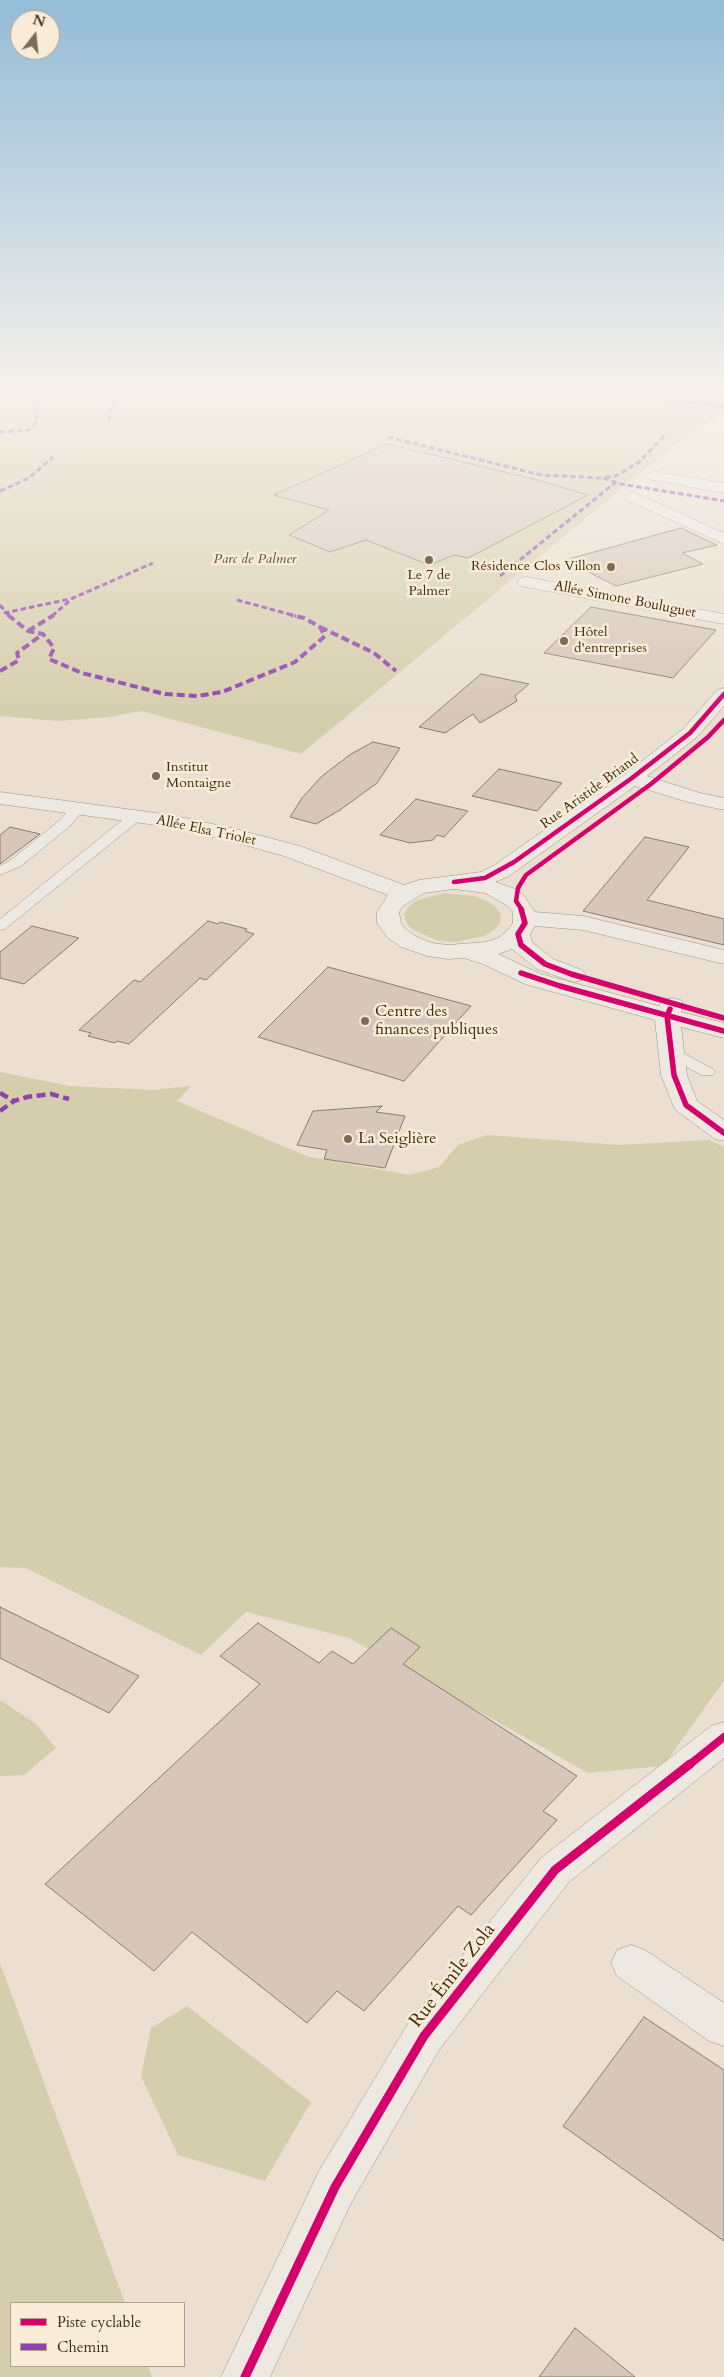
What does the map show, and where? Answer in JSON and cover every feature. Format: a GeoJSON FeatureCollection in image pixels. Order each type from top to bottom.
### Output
{"type":"FeatureCollection","features":[{"type":"Feature","properties":{"kind":"street"},"geometry":{"type":"LineString","coordinates":[[634,497],[724,538]]}},
{"type":"Feature","properties":{"kind":"street","name":"Allée Simone Bouluguet"},"geometry":{"type":"LineString","coordinates":[[526,582],[724,619]]}},
{"type":"Feature","properties":{"kind":"street","name":"Rue Aristide Briand"},"geometry":{"type":"LineString","coordinates":[[520,918],[518,888],[526,875],[642,781],[690,733],[724,694]]}},
{"type":"Feature","properties":{"kind":"street","name":"Rue Aristide Briand"},"geometry":{"type":"LineString","coordinates":[[405,893],[436,883],[485,878],[501,871],[708,737],[724,720]]}},
{"type":"Feature","properties":{"kind":"street"},"geometry":{"type":"LineString","coordinates":[[642,781],[724,804]]}},
{"type":"Feature","properties":{"kind":"street","name":"Allée Elsa Triolet"},"geometry":{"type":"LineString","coordinates":[[0,798],[136,816],[221,832],[292,851],[405,893]]}},
{"type":"Feature","properties":{"kind":"street"},"geometry":{"type":"LineString","coordinates":[[454,882],[490,887],[505,893],[520,918],[521,945],[545,964],[724,1031]]}},
{"type":"Feature","properties":{"kind":"street"},"geometry":{"type":"LineString","coordinates":[[405,893],[393,902],[388,912],[388,923],[396,933],[409,942],[427,949],[469,952],[489,949],[506,943],[520,918]]}},
{"type":"Feature","properties":{"kind":"street"},"geometry":{"type":"LineString","coordinates":[[520,918],[583,923],[724,958]]}},
{"type":"Feature","properties":{"kind":"street"},"geometry":{"type":"LineString","coordinates":[[469,952],[533,978],[670,1010],[724,1018]]}},
{"type":"Feature","properties":{"kind":"street"},"geometry":{"type":"LineString","coordinates":[[670,1010],[674,1075],[686,1105],[724,1133]]}},
{"type":"Feature","properties":{"kind":"street","name":"Rue Émile Zola"},"geometry":{"type":"LineString","coordinates":[[244,2377],[335,2187],[424,2036],[555,1870],[724,1737]]}},
{"type":"Feature","properties":{"kind":"street"},"geometry":{"type":"LineString","coordinates":[[631,1963],[724,2027]]}},
{"type":"Feature","properties":{"kind":"lane"},"geometry":{"type":"LineString","coordinates":[[0,871],[16,864],[65,823],[78,808]]}},
{"type":"Feature","properties":{"kind":"lane"},"geometry":{"type":"LineString","coordinates":[[0,926],[136,816]]}},
{"type":"Feature","properties":{"kind":"lane"},"geometry":{"type":"LineString","coordinates":[[672,1052],[707,1072]]}},
{"type":"Feature","properties":{"kind":"green space","name":"Parc de Palmer"},"geometry":{"type":"Polygon","coordinates":[[[0,496],[613,496],[301,754],[141,711],[109,717],[59,721],[0,716],[0,496]]]}},
{"type":"Feature","properties":{"kind":"green space"},"geometry":{"type":"Polygon","coordinates":[[[444,893],[475,896],[487,901],[496,907],[501,915],[500,923],[494,930],[484,936],[456,942],[439,941],[413,930],[406,923],[404,914],[408,907],[417,900],[444,893]]]}},
{"type":"Feature","properties":{"kind":"green space"},"geometry":{"type":"Polygon","coordinates":[[[0,1072],[70,1086],[152,1090],[191,1086],[177,1101],[309,1157],[410,1175],[439,1167],[458,1145],[487,1135],[620,1145],[709,1140],[724,1147],[724,1681],[663,1766],[588,1773],[349,1638],[246,1612],[201,1655],[26,1568],[0,1567],[0,1072]]]}},
{"type":"Feature","properties":{"kind":"green space"},"geometry":{"type":"Polygon","coordinates":[[[0,1700],[36,1724],[56,1748],[24,1775],[0,1776],[0,1700]]]}},
{"type":"Feature","properties":{"kind":"green space"},"geometry":{"type":"Polygon","coordinates":[[[0,1963],[125,2302],[10,2302],[10,2367],[148,2367],[152,2377],[0,2377],[0,1963]]]}},
{"type":"Feature","properties":{"kind":"green space"},"geometry":{"type":"Polygon","coordinates":[[[187,2006],[311,2102],[265,2181],[178,2155],[141,2076],[151,2028],[187,2006]]]}},
{"type":"Feature","properties":{"kind":"building"},"geometry":{"type":"Polygon","coordinates":[[[277,496],[586,496],[468,558],[455,555],[429,565],[366,540],[330,552],[289,535],[329,510],[277,496]]]}},
{"type":"Feature","properties":{"kind":"building"},"geometry":{"type":"Polygon","coordinates":[[[681,528],[717,545],[682,553],[703,564],[616,586],[565,560],[681,528]]]}},
{"type":"Feature","properties":{"kind":"building"},"geometry":{"type":"Polygon","coordinates":[[[591,607],[716,630],[673,678],[544,653],[591,607]]]}},
{"type":"Feature","properties":{"kind":"building"},"geometry":{"type":"Polygon","coordinates":[[[481,674],[529,684],[515,696],[517,701],[480,723],[473,714],[445,733],[419,727],[481,674]]]}},
{"type":"Feature","properties":{"kind":"building"},"geometry":{"type":"Polygon","coordinates":[[[373,742],[400,748],[377,783],[340,810],[316,824],[290,817],[302,798],[322,776],[351,754],[373,742]]]}},
{"type":"Feature","properties":{"kind":"building"},"geometry":{"type":"Polygon","coordinates":[[[499,769],[562,783],[537,811],[472,796],[499,769]]]}},
{"type":"Feature","properties":{"kind":"building"},"geometry":{"type":"Polygon","coordinates":[[[416,799],[468,811],[444,837],[437,835],[433,840],[410,843],[380,835],[416,799]]]}},
{"type":"Feature","properties":{"kind":"building"},"geometry":{"type":"Polygon","coordinates":[[[10,827],[40,834],[0,864],[0,835],[10,827]]]}},
{"type":"Feature","properties":{"kind":"building"},"geometry":{"type":"Polygon","coordinates":[[[645,837],[689,847],[647,900],[724,919],[724,945],[583,911],[645,837]]]}},
{"type":"Feature","properties":{"kind":"building"},"geometry":{"type":"Polygon","coordinates":[[[208,921],[247,929],[245,931],[254,934],[206,980],[200,978],[129,1044],[117,1041],[115,1043],[88,1036],[91,1033],[79,1030],[134,980],[140,982],[208,921]]]}},
{"type":"Feature","properties":{"kind":"building"},"geometry":{"type":"Polygon","coordinates":[[[32,926],[79,938],[24,984],[0,978],[0,952],[32,926]]]}},
{"type":"Feature","properties":{"kind":"building","name":"Centre des finances publiques"},"geometry":{"type":"Polygon","coordinates":[[[328,967],[471,1006],[404,1081],[258,1037],[328,967]]]}},
{"type":"Feature","properties":{"kind":"building","name":"La Seiglière"},"geometry":{"type":"Polygon","coordinates":[[[382,1106],[376,1112],[405,1116],[385,1168],[324,1159],[327,1150],[297,1145],[313,1111],[382,1106]]]}},
{"type":"Feature","properties":{"kind":"building"},"geometry":{"type":"Polygon","coordinates":[[[0,1607],[139,1676],[109,1713],[0,1658],[0,1607]]]}},
{"type":"Feature","properties":{"kind":"building"},"geometry":{"type":"Polygon","coordinates":[[[258,1623],[319,1663],[332,1651],[353,1664],[391,1628],[420,1647],[403,1664],[577,1776],[543,1811],[557,1820],[471,1915],[458,1906],[364,2011],[337,1991],[307,2023],[192,1932],[154,1971],[45,1884],[260,1684],[220,1656],[258,1623]]]}},
{"type":"Feature","properties":{"kind":"building"},"geometry":{"type":"Polygon","coordinates":[[[644,2017],[724,2070],[724,2241],[563,2126],[644,2017]]]}},
{"type":"Feature","properties":{"kind":"building"},"geometry":{"type":"Polygon","coordinates":[[[575,2328],[635,2377],[539,2377],[575,2328]]]}},
{"type":"Feature","properties":{"kind":"marked path"},"geometry":{"type":"LineString","coordinates":[[500,576],[599,496]]}},
{"type":"Feature","properties":{"kind":"marked path"},"geometry":{"type":"LineString","coordinates":[[693,496],[724,501]]}},
{"type":"Feature","properties":{"kind":"marked path"},"geometry":{"type":"LineString","coordinates":[[28,631],[56,613],[73,598],[153,563]]}},
{"type":"Feature","properties":{"kind":"marked path"},"geometry":{"type":"LineString","coordinates":[[4,613],[70,599]]}},
{"type":"Feature","properties":{"kind":"marked path"},"geometry":{"type":"LineString","coordinates":[[0,605],[6,613],[28,631],[43,634],[54,648],[49,659],[82,673],[165,694],[197,696],[222,692],[295,662],[325,636],[320,627],[304,618],[237,600]]}},
{"type":"Feature","properties":{"kind":"marked path"},"geometry":{"type":"LineString","coordinates":[[320,627],[374,653],[396,671]]}},
{"type":"Feature","properties":{"kind":"marked path"},"geometry":{"type":"LineString","coordinates":[[0,671],[19,660],[17,653],[43,634]]}},
{"type":"Feature","properties":{"kind":"marked path"},"geometry":{"type":"LineString","coordinates":[[0,1093],[14,1101]]}},
{"type":"Feature","properties":{"kind":"marked path"},"geometry":{"type":"LineString","coordinates":[[0,1111],[14,1101],[27,1097],[51,1094],[69,1099]]}},
{"type":"Feature","properties":{"kind":"cycle path"},"geometry":{"type":"LineString","coordinates":[[454,882],[485,878],[514,862],[632,778],[690,733],[724,694]]}},
{"type":"Feature","properties":{"kind":"cycle path"},"geometry":{"type":"LineString","coordinates":[[724,720],[708,737],[651,784],[526,875],[518,888],[516,901],[524,912],[525,923],[518,934],[521,945],[545,964],[571,974],[724,1018]]}},
{"type":"Feature","properties":{"kind":"cycle path"},"geometry":{"type":"LineString","coordinates":[[521,973],[560,986],[724,1031]]}},
{"type":"Feature","properties":{"kind":"cycle path"},"geometry":{"type":"LineString","coordinates":[[670,1009],[667,1016],[674,1075],[686,1105],[724,1133]]}},
{"type":"Feature","properties":{"kind":"cycle path"},"geometry":{"type":"LineString","coordinates":[[245,2377],[335,2187],[424,2036],[555,1870],[724,1737]]}},
{"type":"Feature","properties":{"kind":"place","name":"Le 7 de Palmer"},"geometry":{"type":"Point","coordinates":[429,560]}},
{"type":"Feature","properties":{"kind":"place","name":"Résidence Clos Villon"},"geometry":{"type":"Point","coordinates":[611,567]}},
{"type":"Feature","properties":{"kind":"place","name":"Hôtel d'entreprises"},"geometry":{"type":"Point","coordinates":[564,641]}},
{"type":"Feature","properties":{"kind":"place","name":"Institut Montaigne"},"geometry":{"type":"Point","coordinates":[156,776]}},
{"type":"Feature","properties":{"kind":"place","name":"Centre des finances publiques"},"geometry":{"type":"Point","coordinates":[365,1021]}},
{"type":"Feature","properties":{"kind":"place","name":"La Seiglière"},"geometry":{"type":"Point","coordinates":[348,1139]}}]}
